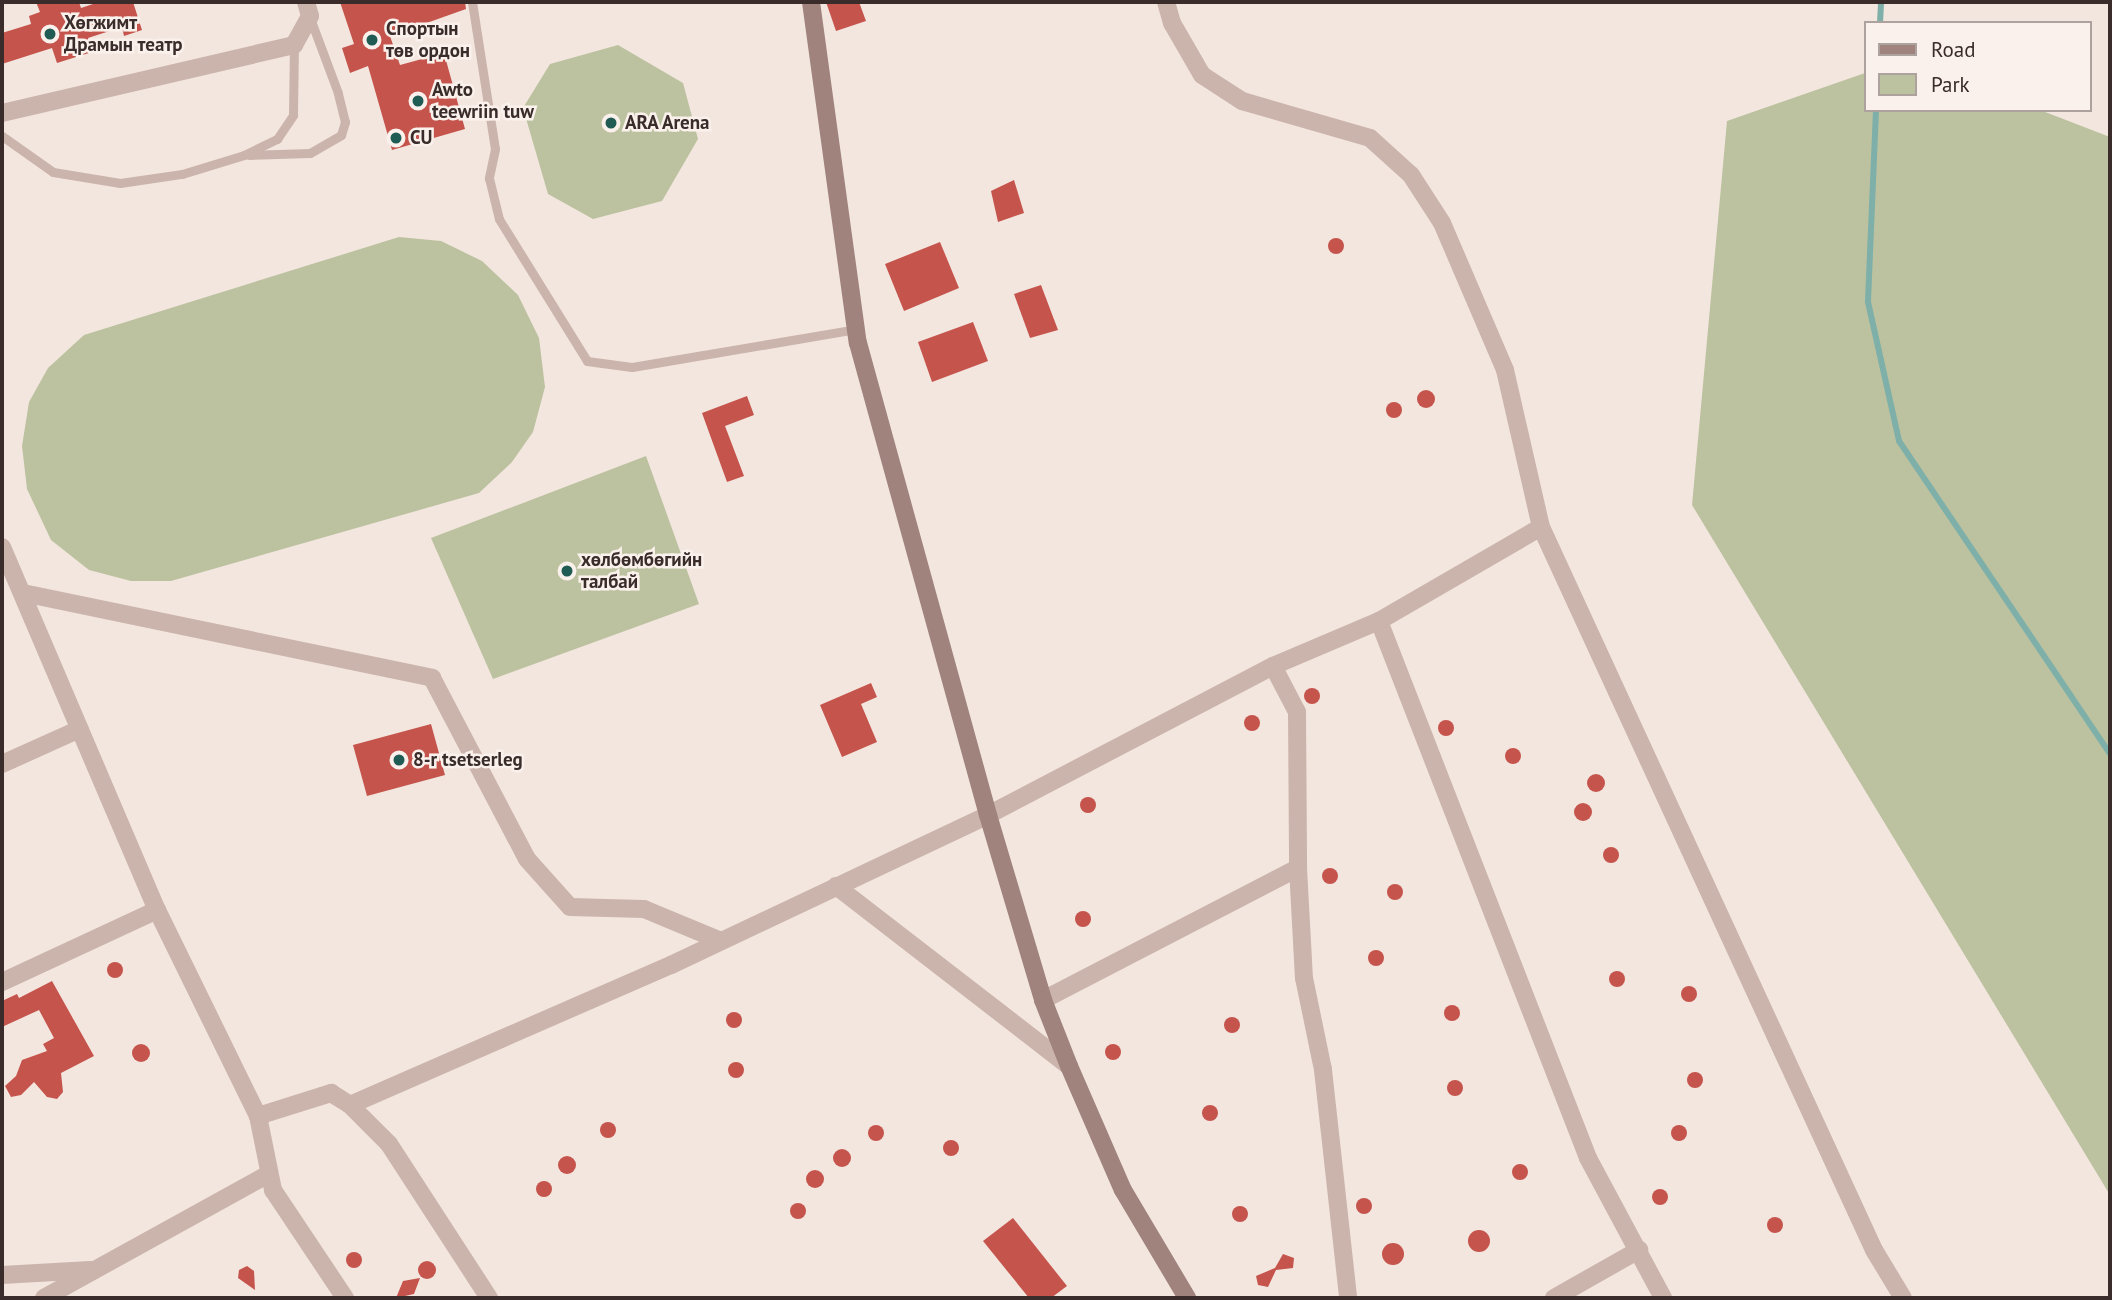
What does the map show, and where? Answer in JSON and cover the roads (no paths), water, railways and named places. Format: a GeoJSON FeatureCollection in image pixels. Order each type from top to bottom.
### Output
{"type":"FeatureCollection","features":[{"type":"Feature","properties":{"kind":"street"},"geometry":{"type":"LineString","coordinates":[[811,2],[856,329],[988,815],[1043,1000],[1069,1066],[1123,1190],[1187,1298]]}},
{"type":"Feature","properties":{"kind":"street"},"geometry":{"type":"LineString","coordinates":[[1166,2],[1172,23],[1202,75],[1242,101],[1370,138],[1411,175],[1442,223],[1505,370],[1541,527],[1868,1238],[1902,1298]]}},
{"type":"Feature","properties":{"kind":"street"},"geometry":{"type":"LineString","coordinates":[[2,113],[294,45],[308,9]]}},
{"type":"Feature","properties":{"kind":"street"},"geometry":{"type":"LineString","coordinates":[[350,1105],[721,941],[988,815],[1273,666],[1379,621],[1541,527]]}},
{"type":"Feature","properties":{"kind":"street"},"geometry":{"type":"LineString","coordinates":[[2,547],[157,910],[258,1116],[267,1175],[345,1298]]}},
{"type":"Feature","properties":{"kind":"street"},"geometry":{"type":"LineString","coordinates":[[23,593],[432,678],[527,859],[570,907],[644,909],[721,941]]}},
{"type":"Feature","properties":{"kind":"street"},"geometry":{"type":"LineString","coordinates":[[1379,621],[1588,1158],[1663,1298]]}},
{"type":"Feature","properties":{"kind":"street"},"geometry":{"type":"LineString","coordinates":[[1273,666],[1297,712],[1298,868],[1304,978],[1323,1070],[1348,1298]]}},
{"type":"Feature","properties":{"kind":"street"},"geometry":{"type":"LineString","coordinates":[[2,764],[80,729]]}},
{"type":"Feature","properties":{"kind":"street"},"geometry":{"type":"LineString","coordinates":[[1043,1000],[1298,868]]}},
{"type":"Feature","properties":{"kind":"street"},"geometry":{"type":"LineString","coordinates":[[836,886],[1069,1066]]}},
{"type":"Feature","properties":{"kind":"street"},"geometry":{"type":"LineString","coordinates":[[2,982],[157,910]]}},
{"type":"Feature","properties":{"kind":"street"},"geometry":{"type":"LineString","coordinates":[[258,1116],[331,1093],[350,1105],[389,1144],[489,1298]]}},
{"type":"Feature","properties":{"kind":"street"},"geometry":{"type":"LineString","coordinates":[[44,1298],[267,1175]]}},
{"type":"Feature","properties":{"kind":"street"},"geometry":{"type":"LineString","coordinates":[[1554,1298],[1639,1250]]}},
{"type":"Feature","properties":{"kind":"street"},"geometry":{"type":"LineString","coordinates":[[2,1275],[97,1270]]}},
{"type":"Feature","properties":{"kind":"lane"},"geometry":{"type":"LineString","coordinates":[[472,2],[495,149],[489,178],[499,219],[587,361],[632,367],[856,329]]}},
{"type":"Feature","properties":{"kind":"lane"},"geometry":{"type":"LineString","coordinates":[[244,156],[310,153],[341,135],[345,122],[338,93],[308,9]]}},
{"type":"Feature","properties":{"kind":"lane"},"geometry":{"type":"LineString","coordinates":[[2,136],[54,173],[120,183],[182,174],[244,156],[276,139],[293,115],[294,45]]}},
{"type":"Feature","properties":{"kind":"waterway"},"geometry":{"type":"LineString","coordinates":[[1880,21],[1881,2]]}},
{"type":"Feature","properties":{"kind":"waterway"},"geometry":{"type":"LineString","coordinates":[[1876,112],[1868,302],[1899,441],[2110,754]]}},
{"type":"Feature","properties":{"kind":"place","name":"Хөгжимт Драмын театр"},"geometry":{"type":"Point","coordinates":[50,34]}},
{"type":"Feature","properties":{"kind":"place","name":"Спортын төв ордон"},"geometry":{"type":"Point","coordinates":[372,40]}},
{"type":"Feature","properties":{"kind":"place","name":"Awto teewriin tuw"},"geometry":{"type":"Point","coordinates":[418,101]}},
{"type":"Feature","properties":{"kind":"place","name":"ARA Arena"},"geometry":{"type":"Point","coordinates":[611,123]}},
{"type":"Feature","properties":{"kind":"place","name":"CU"},"geometry":{"type":"Point","coordinates":[396,138]}},
{"type":"Feature","properties":{"kind":"place","name":"хөлбөмбөгийн талбай"},"geometry":{"type":"Point","coordinates":[567,571]}},
{"type":"Feature","properties":{"kind":"place","name":"8-r tsetserleg"},"geometry":{"type":"Point","coordinates":[399,760]}}]}
